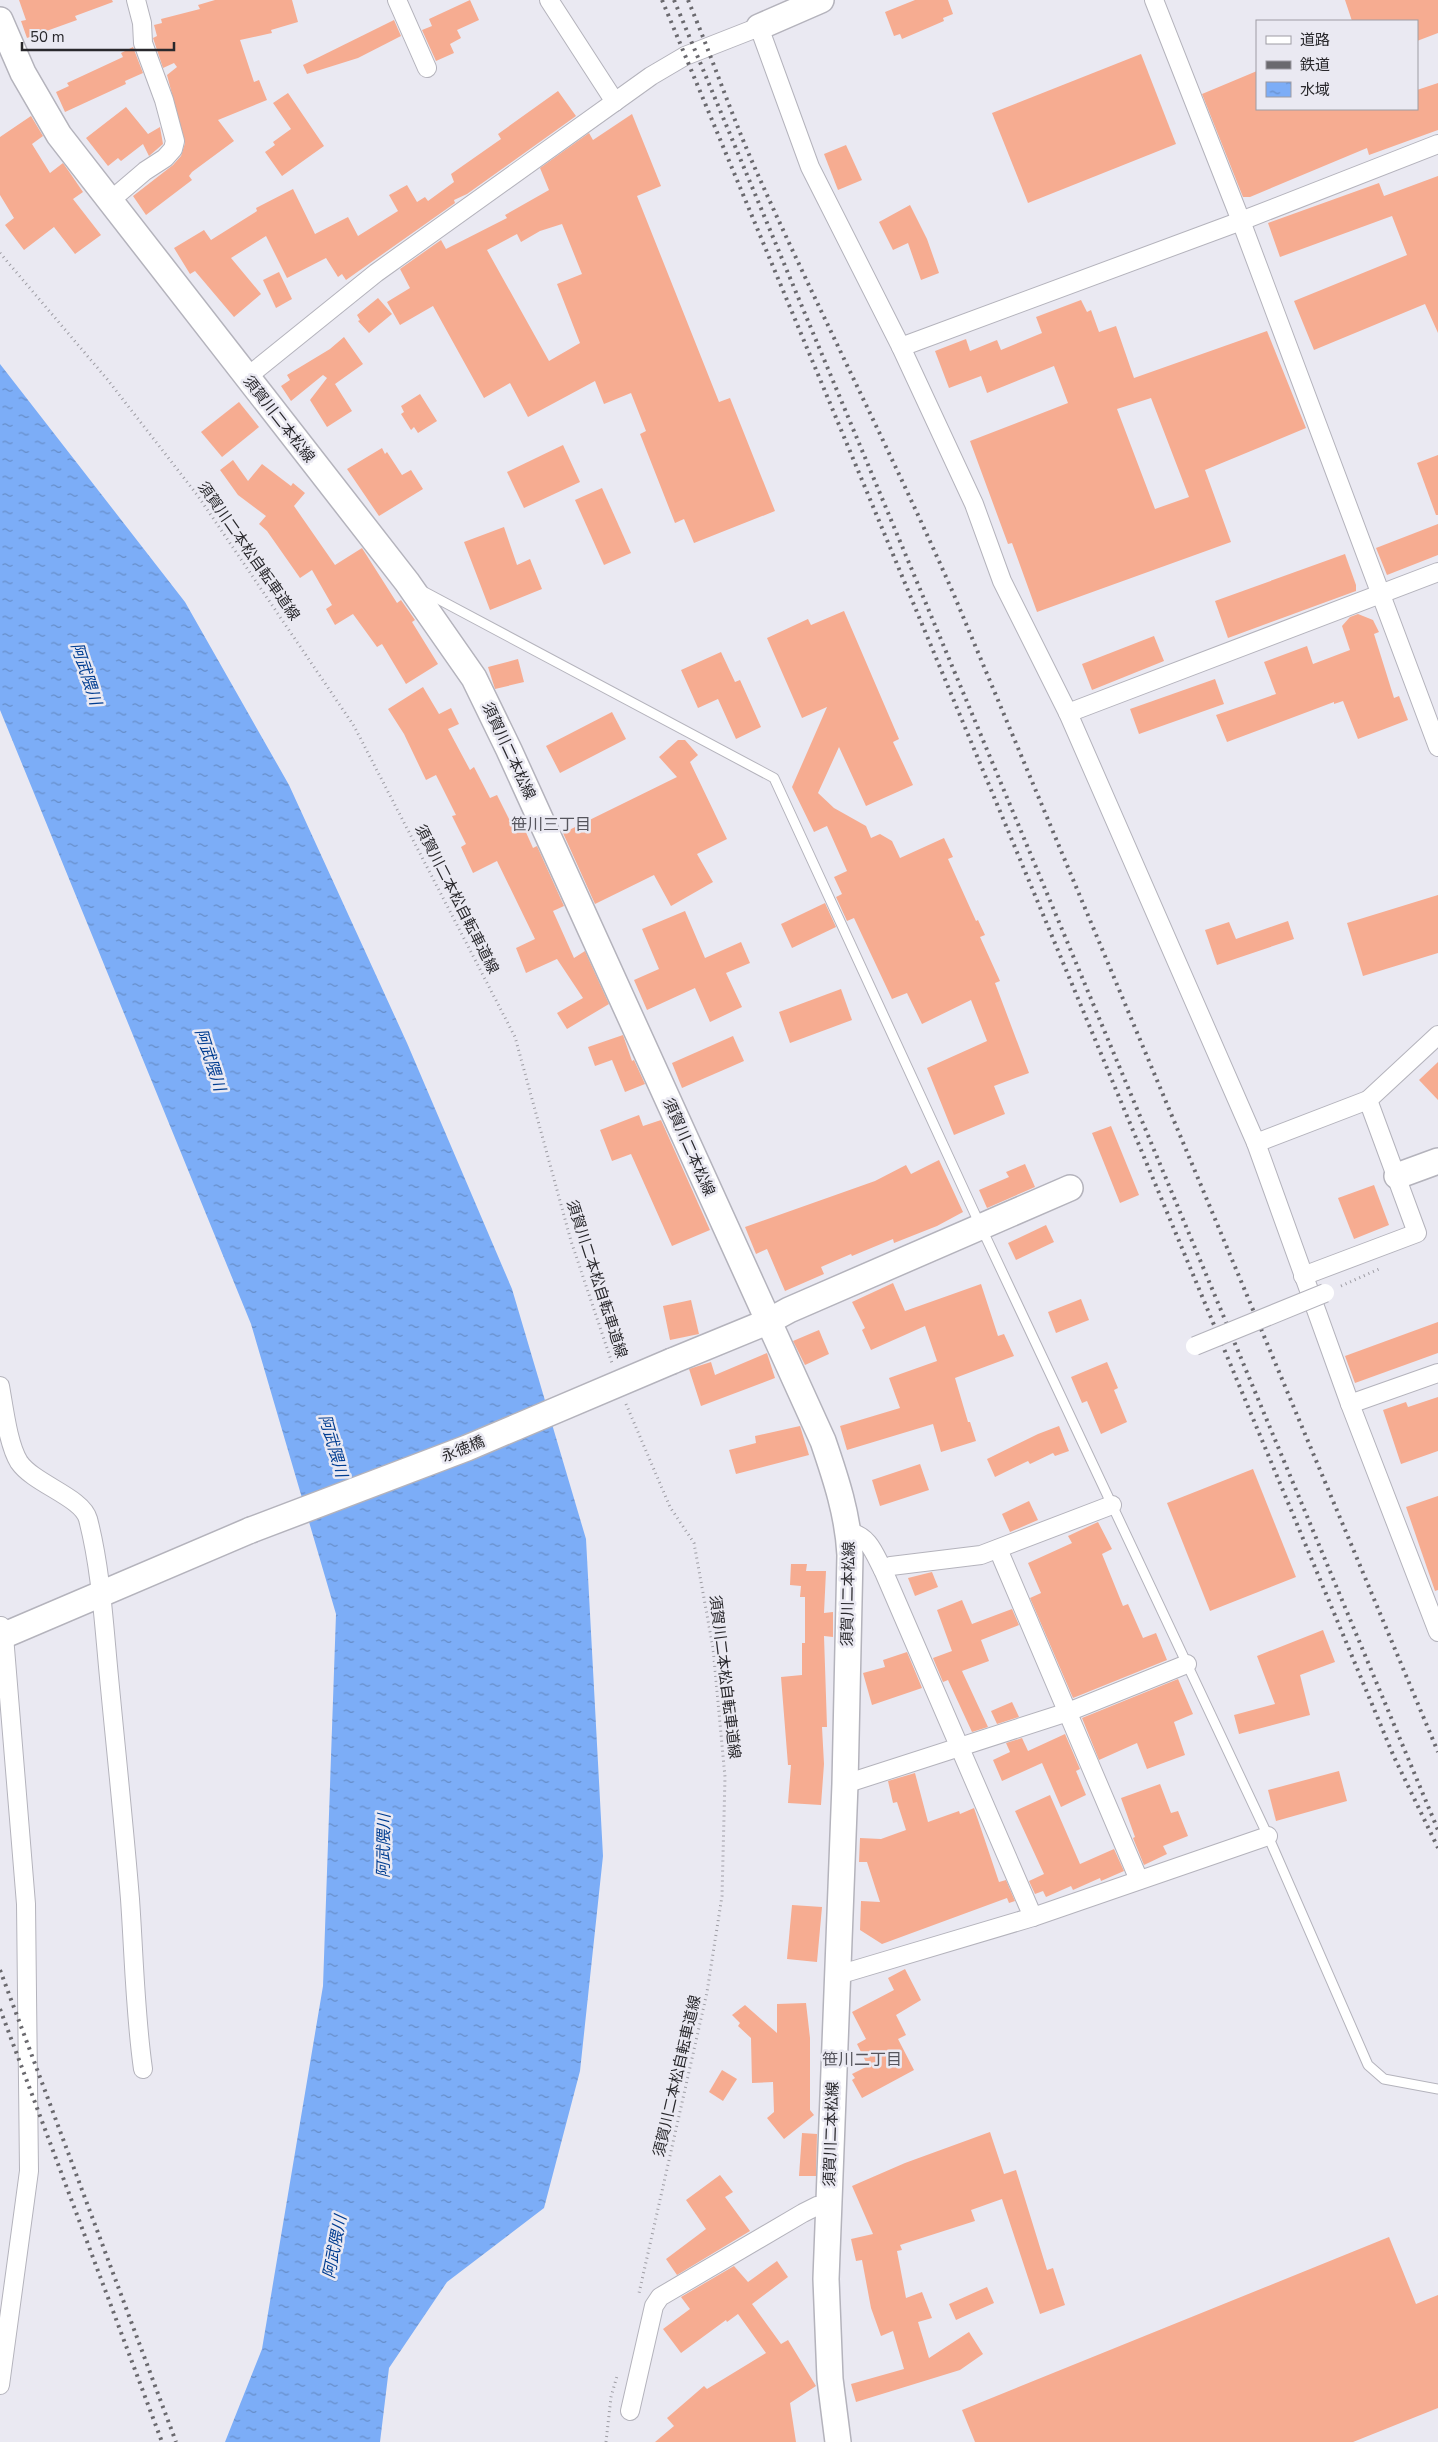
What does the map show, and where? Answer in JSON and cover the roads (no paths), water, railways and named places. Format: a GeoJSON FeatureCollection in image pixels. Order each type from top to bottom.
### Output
{"type":"FeatureCollection","features":[{"type":"Feature","properties":{"kind":"main road"},"geometry":{"type":"LineString","coordinates":[[759,27],[821,0]]}},
{"type":"Feature","properties":{"kind":"main road","name":"須賀川二本松線"},"geometry":{"type":"LineString","coordinates":[[0,20],[23,73],[48,120],[407,582],[474,678],[823,1441],[843,1503],[849,1532],[845,1784],[826,2279],[830,2379],[838,2442]]}},
{"type":"Feature","properties":{"kind":"main road"},"geometry":{"type":"LineString","coordinates":[[1397,1176],[1438,1161]]}},
{"type":"Feature","properties":{"kind":"main road","name":"永徳橋"},"geometry":{"type":"LineString","coordinates":[[1,1632],[101,1594],[250,1530],[467,1448],[768,1322],[790,1310],[1070,1188]]}},
{"type":"Feature","properties":{"kind":"street"},"geometry":{"type":"LineString","coordinates":[[110,200],[145,171],[165,158],[173,149],[175,141],[164,100],[143,43],[142,23],[136,0]]}},
{"type":"Feature","properties":{"kind":"street"},"geometry":{"type":"LineString","coordinates":[[396,0],[427,68]]}},
{"type":"Feature","properties":{"kind":"street"},"geometry":{"type":"LineString","coordinates":[[549,0],[615,102]]}},
{"type":"Feature","properties":{"kind":"street"},"geometry":{"type":"LineString","coordinates":[[1154,0],[1241,221],[1438,747]]}},
{"type":"Feature","properties":{"kind":"street"},"geometry":{"type":"LineString","coordinates":[[247,377],[376,273],[651,76],[685,56],[759,27],[810,167],[901,347],[974,504],[1006,590],[1068,713],[1256,1143],[1350,1404],[1438,1632]]}},
{"type":"Feature","properties":{"kind":"street"},"geometry":{"type":"LineString","coordinates":[[901,347],[1241,221],[1438,144]]}},
{"type":"Feature","properties":{"kind":"street"},"geometry":{"type":"LineString","coordinates":[[1068,713],[1438,572]]}},
{"type":"Feature","properties":{"kind":"street"},"geometry":{"type":"LineString","coordinates":[[1256,1143],[1368,1100],[1438,1035]]}},
{"type":"Feature","properties":{"kind":"street"},"geometry":{"type":"LineString","coordinates":[[1303,1276],[1418,1233],[1368,1100]]}},
{"type":"Feature","properties":{"kind":"street"},"geometry":{"type":"LineString","coordinates":[[1195,1346],[1325,1293]]}},
{"type":"Feature","properties":{"kind":"street"},"geometry":{"type":"LineString","coordinates":[[1350,1404],[1438,1373]]}},
{"type":"Feature","properties":{"kind":"street"},"geometry":{"type":"LineString","coordinates":[[0,1386],[14,1454],[21,1464],[42,1483],[70,1499],[88,1517],[101,1594],[119,1766],[136,1981],[137,2027],[143,2069]]}},
{"type":"Feature","properties":{"kind":"street"},"geometry":{"type":"LineString","coordinates":[[883,1570],[891,1566],[981,1555],[1112,1505]]}},
{"type":"Feature","properties":{"kind":"street"},"geometry":{"type":"LineString","coordinates":[[849,1532],[862,1536],[868,1541],[883,1570],[1033,1917]]}},
{"type":"Feature","properties":{"kind":"street"},"geometry":{"type":"LineString","coordinates":[[998,1550],[1139,1880]]}},
{"type":"Feature","properties":{"kind":"street"},"geometry":{"type":"LineString","coordinates":[[0,2385],[29,2171],[26,1904],[1,1632]]}},
{"type":"Feature","properties":{"kind":"street"},"geometry":{"type":"LineString","coordinates":[[845,1784],[1068,1712],[1186,1664]]}},
{"type":"Feature","properties":{"kind":"street"},"geometry":{"type":"LineString","coordinates":[[838,1975],[1033,1917],[1268,1836]]}},
{"type":"Feature","properties":{"kind":"street"},"geometry":{"type":"LineString","coordinates":[[630,2411],[654,2306],[660,2297],[803,2213],[817,2206],[828,2205]]}},
{"type":"Feature","properties":{"kind":"lane"},"geometry":{"type":"LineString","coordinates":[[407,582],[774,778],[981,1227],[1268,1836],[1368,2065],[1384,2079],[1438,2089]]}},
{"type":"Feature","properties":{"kind":"water","name":"阿武隈川"},"geometry":{"type":"Polygon","coordinates":[[[0,364],[185,602],[289,785],[407,1043],[512,1289],[586,1539],[603,1856],[580,2071],[544,2208],[447,2282],[389,2368],[380,2442],[225,2442],[262,2349],[323,1986],[336,1614],[251,1324],[0,710],[0,364]]]}},
{"type":"Feature","properties":{"kind":"railway"},"geometry":{"type":"LineString","coordinates":[[662,0],[1394,1757],[1438,1848]]}},
{"type":"Feature","properties":{"kind":"railway"},"geometry":{"type":"LineString","coordinates":[[674,0],[1438,1830]]}},
{"type":"Feature","properties":{"kind":"railway"},"geometry":{"type":"LineString","coordinates":[[688,0],[754,166],[954,595],[1438,1752]]}},
{"type":"Feature","properties":{"kind":"railway"},"geometry":{"type":"LineString","coordinates":[[0,1970],[176,2442]]}},
{"type":"Feature","properties":{"kind":"railway"},"geometry":{"type":"LineString","coordinates":[[0,2009],[162,2442]]}},
{"type":"Feature","properties":{"kind":"district","name":"笹川三丁目"},"geometry":{"type":"Point","coordinates":[551,825]}},
{"type":"Feature","properties":{"kind":"district","name":"笹川二丁目"},"geometry":{"type":"Point","coordinates":[862,2060]}}]}
